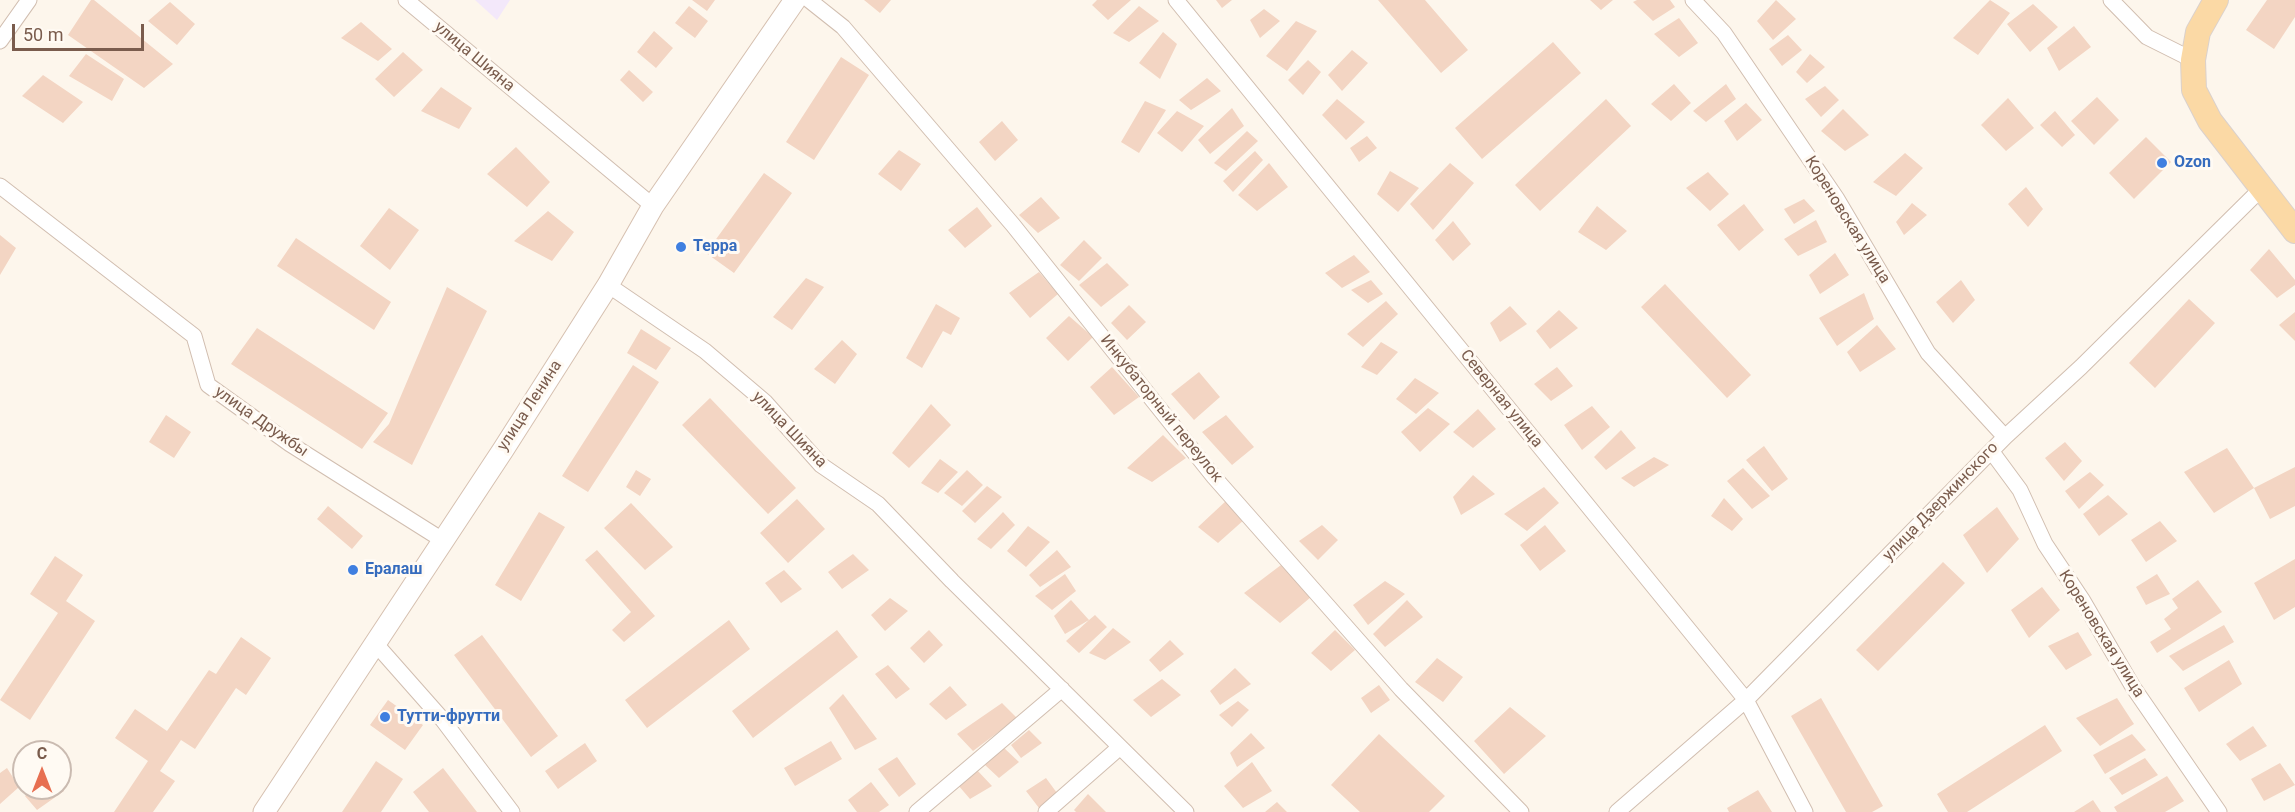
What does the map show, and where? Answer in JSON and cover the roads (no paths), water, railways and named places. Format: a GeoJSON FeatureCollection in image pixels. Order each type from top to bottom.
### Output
{"type":"FeatureCollection","features":[{"type":"Feature","properties":{"kind":"main road","name":"улица Ленина"},"geometry":{"type":"LineString","coordinates":[[264,812],[374,642],[444,541],[608,285],[652,206],[795,0]]}},
{"type":"Feature","properties":{"kind":"main road"},"geometry":{"type":"LineString","coordinates":[[2216,0],[2198,32],[2193,60],[2194,90],[2210,121],[2295,231]]}},
{"type":"Feature","properties":{"kind":"street"},"geometry":{"type":"LineString","coordinates":[[0,41],[29,0]]}},
{"type":"Feature","properties":{"kind":"street","name":"улица Шияна"},"geometry":{"type":"LineString","coordinates":[[406,0],[652,206]]}},
{"type":"Feature","properties":{"kind":"street","name":"Инкубаторный переулок"},"geometry":{"type":"LineString","coordinates":[[809,0],[843,27],[1013,225],[1214,477],[1401,689],[1521,812]]}},
{"type":"Feature","properties":{"kind":"street","name":"Северная улица"},"geometry":{"type":"LineString","coordinates":[[1176,0],[1746,700],[1805,812]]}},
{"type":"Feature","properties":{"kind":"street","name":"Кореновская улица"},"geometry":{"type":"LineString","coordinates":[[1693,0],[1724,33],[1836,199],[1928,353],[2004,436]]}},
{"type":"Feature","properties":{"kind":"street"},"geometry":{"type":"LineString","coordinates":[[2111,0],[2147,37],[2193,60]]}},
{"type":"Feature","properties":{"kind":"street","name":"улица Дружбы"},"geometry":{"type":"LineString","coordinates":[[0,186],[194,336],[208,385],[290,444],[444,541]]}},
{"type":"Feature","properties":{"kind":"street","name":"улица Дзержинского"},"geometry":{"type":"LineString","coordinates":[[1617,812],[1746,700],[1992,452],[2004,436],[2081,367],[2262,188]]}},
{"type":"Feature","properties":{"kind":"street","name":"улица Шияна"},"geometry":{"type":"LineString","coordinates":[[608,285],[705,351],[765,402],[821,465],[878,504],[1186,812]]}},
{"type":"Feature","properties":{"kind":"street","name":"Кореновская улица"},"geometry":{"type":"LineString","coordinates":[[1992,452],[2020,490],[2045,543],[2083,601],[2133,687],[2219,812]]}},
{"type":"Feature","properties":{"kind":"street"},"geometry":{"type":"LineString","coordinates":[[374,642],[442,719],[512,812]]}},
{"type":"Feature","properties":{"kind":"street"},"geometry":{"type":"LineString","coordinates":[[917,812],[1062,689]]}},
{"type":"Feature","properties":{"kind":"street"},"geometry":{"type":"LineString","coordinates":[[1046,812],[1120,747]]}},
{"type":"Feature","properties":{"kind":"place","name":"Ozon"},"geometry":{"type":"Point","coordinates":[2162,163]}},
{"type":"Feature","properties":{"kind":"place","name":"Терра"},"geometry":{"type":"Point","coordinates":[681,247]}},
{"type":"Feature","properties":{"kind":"place","name":"Ералаш"},"geometry":{"type":"Point","coordinates":[353,570]}},
{"type":"Feature","properties":{"kind":"place","name":"Тутти-фрутти"},"geometry":{"type":"Point","coordinates":[385,717]}}]}
